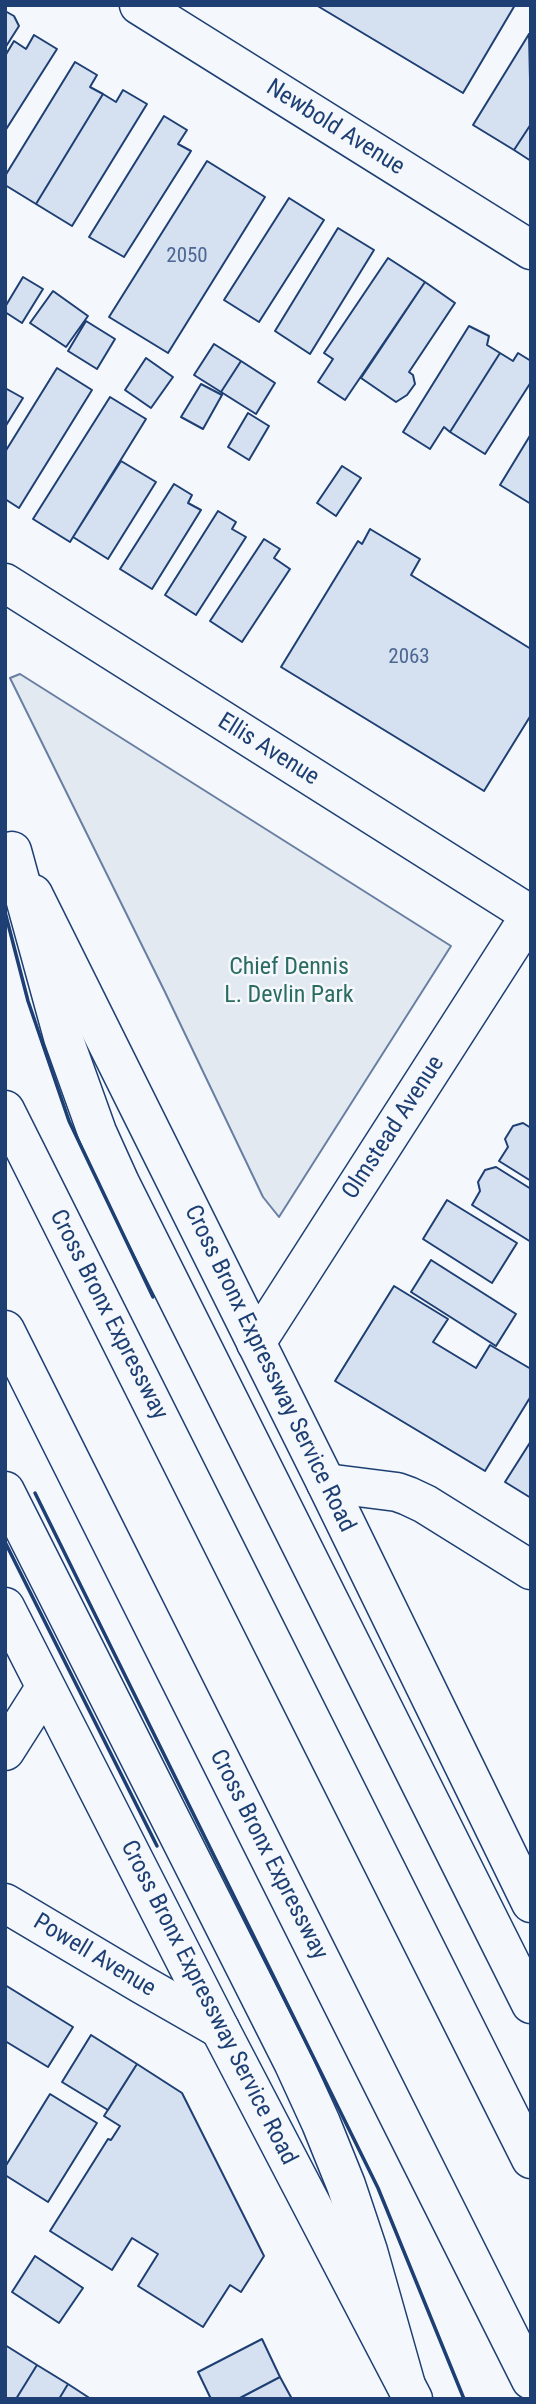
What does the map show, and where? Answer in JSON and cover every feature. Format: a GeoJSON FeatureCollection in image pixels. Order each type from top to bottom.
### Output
{"type":"FeatureCollection","features":[{"type":"Feature","properties":{"kind":"main road","name":"Newbold Avenue"},"geometry":{"type":"LineString","coordinates":[[139,5],[531,250]]}},
{"type":"Feature","properties":{"kind":"main road","name":"Ellis Avenue"},"geometry":{"type":"LineString","coordinates":[[5,583],[531,914]]}},
{"type":"Feature","properties":{"kind":"main road","name":"Cross Bronx Expressway Service Road"},"geometry":{"type":"LineString","coordinates":[[9,844],[531,1903]]}},
{"type":"Feature","properties":{"kind":"main road"},"geometry":{"type":"LineString","coordinates":[[9,844],[63,1037],[93,1121],[120,1183],[531,2004]]}},
{"type":"Feature","properties":{"kind":"main road","name":"Olmstead Avenue"},"geometry":{"type":"LineString","coordinates":[[256,1343],[531,914]]}},
{"type":"Feature","properties":{"kind":"main road","name":"Cross Bronx Expressway"},"geometry":{"type":"LineString","coordinates":[[5,1110],[531,2159]]}},
{"type":"Feature","properties":{"kind":"main road","name":"Cross Bronx Expressway"},"geometry":{"type":"LineString","coordinates":[[5,1330],[531,2380]]}},
{"type":"Feature","properties":{"kind":"main road"},"geometry":{"type":"LineString","coordinates":[[326,1483],[397,1492],[408,1496],[531,1570]]}},
{"type":"Feature","properties":{"kind":"main road"},"geometry":{"type":"LineString","coordinates":[[5,1492],[294,2064],[321,2123],[368,2251],[409,2390]]}},
{"type":"Feature","properties":{"kind":"main road","name":"Cross Bronx Expressway Service Road"},"geometry":{"type":"LineString","coordinates":[[5,1607],[220,2029],[409,2390]]}},
{"type":"Feature","properties":{"kind":"main road"},"geometry":{"type":"LineString","coordinates":[[5,1751],[45,1688]]}},
{"type":"Feature","properties":{"kind":"main road","name":"Powell Avenue"},"geometry":{"type":"LineString","coordinates":[[5,1903],[220,2029]]}},
{"type":"Feature","properties":{"kind":"green space","name":"Chief Dennis L. Devlin Park"},"geometry":{"type":"Polygon","coordinates":[[[20,674],[451,946],[279,1217],[263,1197],[10,678],[20,674]]]}},
{"type":"Feature","properties":{"kind":"building"},"geometry":{"type":"Polygon","coordinates":[[[316,5],[515,5],[463,93],[316,5]]]}},
{"type":"Feature","properties":{"kind":"building"},"geometry":{"type":"Polygon","coordinates":[[[5,11],[14,16],[19,26],[5,48],[5,11]]]}},
{"type":"Feature","properties":{"kind":"building"},"geometry":{"type":"Polygon","coordinates":[[[529,34],[531,124],[514,150],[473,125],[529,34]]]}},
{"type":"Feature","properties":{"kind":"building"},"geometry":{"type":"Polygon","coordinates":[[[34,35],[57,49],[5,131],[5,56],[14,41],[26,49],[34,35]]]}},
{"type":"Feature","properties":{"kind":"building"},"geometry":{"type":"Polygon","coordinates":[[[75,62],[97,75],[90,87],[103,94],[36,204],[5,185],[5,176],[75,62]]]}},
{"type":"Feature","properties":{"kind":"building"},"geometry":{"type":"Polygon","coordinates":[[[123,90],[147,104],[72,226],[36,204],[103,94],[116,102],[123,90]]]}},
{"type":"Feature","properties":{"kind":"building"},"geometry":{"type":"Polygon","coordinates":[[[164,116],[187,130],[178,144],[191,151],[124,257],[89,237],[164,116]]]}},
{"type":"Feature","properties":{"kind":"building"},"geometry":{"type":"Polygon","coordinates":[[[531,124],[531,161],[514,150],[531,124]]]}},
{"type":"Feature","properties":{"kind":"building"},"geometry":{"type":"Polygon","coordinates":[[[207,161],[265,197],[168,353],[109,317],[207,161]]]}},
{"type":"Feature","properties":{"kind":"building"},"geometry":{"type":"Polygon","coordinates":[[[289,198],[324,220],[259,322],[224,300],[289,198]]]}},
{"type":"Feature","properties":{"kind":"building"},"geometry":{"type":"Polygon","coordinates":[[[338,228],[374,250],[310,354],[275,331],[338,228]]]}},
{"type":"Feature","properties":{"kind":"building"},"geometry":{"type":"Polygon","coordinates":[[[388,258],[425,282],[345,400],[318,382],[333,359],[324,353],[388,258]]]}},
{"type":"Feature","properties":{"kind":"building"},"geometry":{"type":"Polygon","coordinates":[[[23,277],[43,289],[22,323],[5,312],[5,307],[23,277]]]}},
{"type":"Feature","properties":{"kind":"building"},"geometry":{"type":"Polygon","coordinates":[[[425,282],[455,303],[409,372],[413,375],[415,384],[407,395],[396,402],[361,378],[425,282]]]}},
{"type":"Feature","properties":{"kind":"building"},"geometry":{"type":"Polygon","coordinates":[[[53,291],[88,316],[66,347],[30,323],[53,291]]]}},
{"type":"Feature","properties":{"kind":"building"},"geometry":{"type":"Polygon","coordinates":[[[86,321],[115,339],[97,369],[68,351],[86,321]]]}},
{"type":"Feature","properties":{"kind":"building"},"geometry":{"type":"Polygon","coordinates":[[[469,326],[489,336],[487,345],[500,353],[450,432],[444,427],[430,449],[403,432],[469,326]]]}},
{"type":"Feature","properties":{"kind":"building"},"geometry":{"type":"Polygon","coordinates":[[[214,344],[241,361],[221,392],[194,375],[214,344]]]}},
{"type":"Feature","properties":{"kind":"building"},"geometry":{"type":"Polygon","coordinates":[[[500,353],[513,361],[518,353],[531,361],[531,382],[485,454],[450,432],[500,353]]]}},
{"type":"Feature","properties":{"kind":"building"},"geometry":{"type":"Polygon","coordinates":[[[146,358],[173,377],[151,408],[125,390],[146,358]]]}},
{"type":"Feature","properties":{"kind":"building"},"geometry":{"type":"Polygon","coordinates":[[[241,361],[275,383],[256,414],[221,392],[241,361]]]}},
{"type":"Feature","properties":{"kind":"building"},"geometry":{"type":"Polygon","coordinates":[[[57,368],[92,390],[19,508],[5,499],[5,452],[57,368]]]}},
{"type":"Feature","properties":{"kind":"building"},"geometry":{"type":"Polygon","coordinates":[[[201,384],[222,395],[203,429],[181,417],[201,384]]]}},
{"type":"Feature","properties":{"kind":"building"},"geometry":{"type":"Polygon","coordinates":[[[5,388],[23,398],[5,427],[5,388]]]}},
{"type":"Feature","properties":{"kind":"building"},"geometry":{"type":"Polygon","coordinates":[[[110,397],[146,419],[70,542],[33,519],[110,397]]]}},
{"type":"Feature","properties":{"kind":"building"},"geometry":{"type":"Polygon","coordinates":[[[248,413],[269,426],[249,460],[228,447],[248,413]]]}},
{"type":"Feature","properties":{"kind":"building"},"geometry":{"type":"Polygon","coordinates":[[[531,434],[531,504],[500,485],[531,434]]]}},
{"type":"Feature","properties":{"kind":"building"},"geometry":{"type":"Polygon","coordinates":[[[121,461],[156,482],[108,559],[73,537],[121,461]]]}},
{"type":"Feature","properties":{"kind":"building"},"geometry":{"type":"Polygon","coordinates":[[[342,466],[361,478],[336,516],[317,503],[342,466]]]}},
{"type":"Feature","properties":{"kind":"building"},"geometry":{"type":"Polygon","coordinates":[[[174,484],[192,495],[188,503],[201,510],[152,589],[120,569],[174,484]]]}},
{"type":"Feature","properties":{"kind":"building"},"geometry":{"type":"Polygon","coordinates":[[[218,511],[236,522],[232,529],[246,537],[196,615],[165,595],[218,511]]]}},
{"type":"Feature","properties":{"kind":"building"},"geometry":{"type":"Polygon","coordinates":[[[370,529],[420,559],[411,575],[531,649],[531,715],[484,791],[281,667],[358,541],[362,544],[370,529]]]}},
{"type":"Feature","properties":{"kind":"building"},"geometry":{"type":"Polygon","coordinates":[[[264,539],[280,549],[274,558],[290,569],[242,642],[210,621],[264,539]]]}},
{"type":"Feature","properties":{"kind":"building"},"geometry":{"type":"Polygon","coordinates":[[[523,1123],[531,1128],[531,1181],[499,1161],[508,1147],[505,1139],[513,1126],[523,1123]]]}},
{"type":"Feature","properties":{"kind":"building"},"geometry":{"type":"Polygon","coordinates":[[[496,1167],[531,1189],[531,1242],[472,1205],[480,1191],[478,1182],[485,1170],[496,1167]]]}},
{"type":"Feature","properties":{"kind":"building"},"geometry":{"type":"Polygon","coordinates":[[[447,1200],[517,1243],[492,1283],[423,1239],[447,1200]]]}},
{"type":"Feature","properties":{"kind":"building"},"geometry":{"type":"Polygon","coordinates":[[[431,1260],[516,1314],[496,1346],[411,1292],[431,1260]]]}},
{"type":"Feature","properties":{"kind":"building"},"geometry":{"type":"Polygon","coordinates":[[[394,1286],[448,1319],[433,1342],[476,1368],[490,1345],[531,1369],[531,1396],[485,1471],[335,1381],[394,1286]]]}},
{"type":"Feature","properties":{"kind":"building"},"geometry":{"type":"Polygon","coordinates":[[[531,1441],[531,1498],[505,1482],[531,1441]]]}},
{"type":"Feature","properties":{"kind":"building"},"geometry":{"type":"Polygon","coordinates":[[[5,1985],[73,2027],[48,2067],[5,2041],[5,1985]]]}},
{"type":"Feature","properties":{"kind":"building"},"geometry":{"type":"Polygon","coordinates":[[[91,2035],[137,2064],[108,2110],[62,2082],[91,2035]]]}},
{"type":"Feature","properties":{"kind":"building"},"geometry":{"type":"Polygon","coordinates":[[[137,2064],[182,2093],[264,2256],[241,2292],[230,2285],[203,2327],[138,2286],[158,2254],[132,2238],[112,2270],[50,2231],[108,2139],[111,2140],[120,2126],[104,2116],[137,2064]]]}},
{"type":"Feature","properties":{"kind":"building"},"geometry":{"type":"Polygon","coordinates":[[[50,2094],[97,2123],[48,2202],[5,2175],[5,2167],[50,2094]]]}},
{"type":"Feature","properties":{"kind":"building"},"geometry":{"type":"Polygon","coordinates":[[[35,2256],[83,2288],[59,2323],[12,2292],[35,2256]]]}},
{"type":"Feature","properties":{"kind":"building"},"geometry":{"type":"Polygon","coordinates":[[[262,2339],[280,2377],[238,2399],[211,2399],[198,2372],[262,2339]]]}},
{"type":"Feature","properties":{"kind":"building"},"geometry":{"type":"Polygon","coordinates":[[[5,2345],[37,2365],[16,2399],[5,2399],[5,2345]]]}},
{"type":"Feature","properties":{"kind":"building"},"geometry":{"type":"Polygon","coordinates":[[[37,2365],[68,2384],[59,2399],[16,2399],[37,2365]]]}},
{"type":"Feature","properties":{"kind":"building"},"geometry":{"type":"Polygon","coordinates":[[[280,2377],[292,2399],[238,2399],[280,2377]]]}},
{"type":"Feature","properties":{"kind":"building"},"geometry":{"type":"Polygon","coordinates":[[[68,2384],[91,2399],[59,2399],[68,2384]]]}},
{"type":"Feature","properties":{"kind":"wall"},"geometry":{"type":"LineString","coordinates":[[5,912],[28,1001],[69,1121],[153,1297]]}},
{"type":"Feature","properties":{"kind":"wall"},"geometry":{"type":"LineString","coordinates":[[35,1493],[378,2188],[464,2399]]}},
{"type":"Feature","properties":{"kind":"wall"},"geometry":{"type":"LineString","coordinates":[[5,1542],[157,1846]]}}]}
